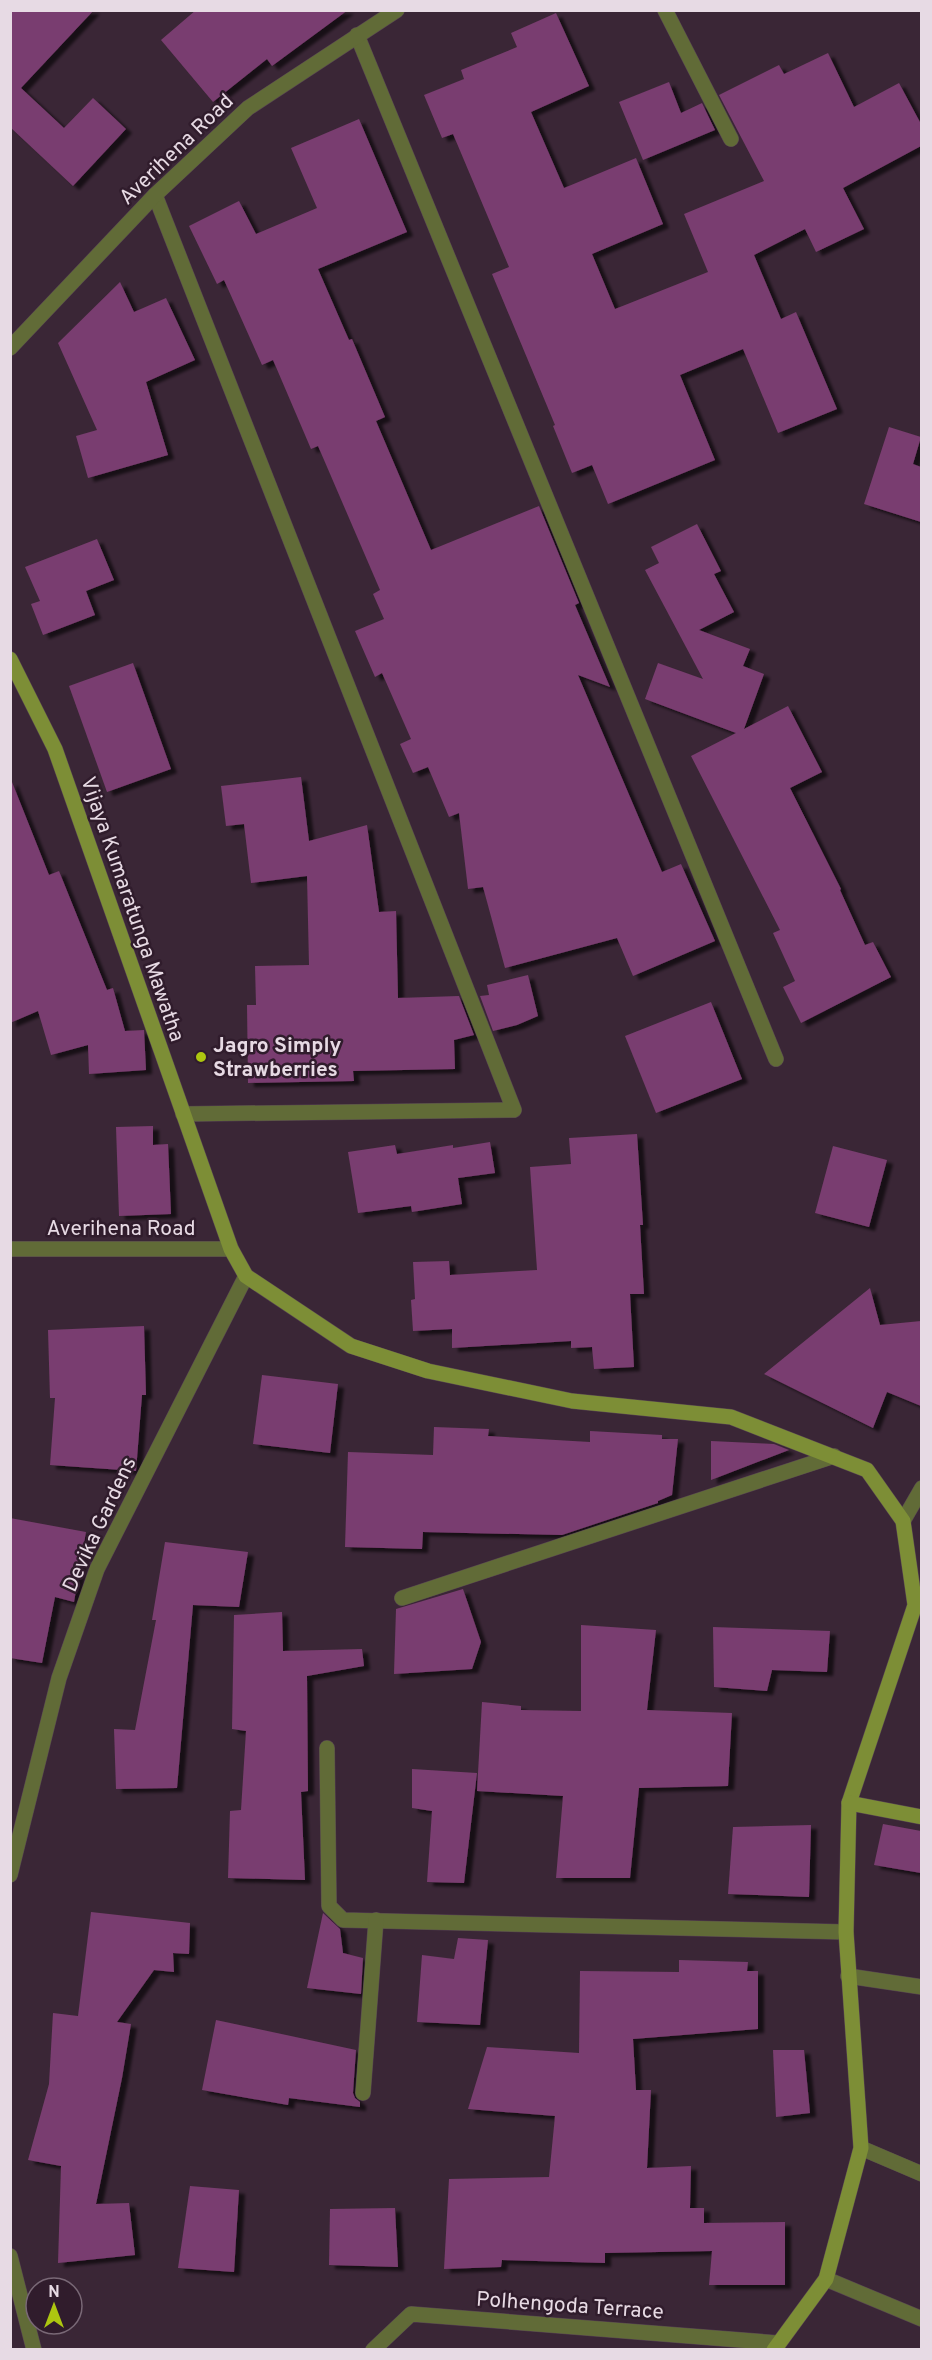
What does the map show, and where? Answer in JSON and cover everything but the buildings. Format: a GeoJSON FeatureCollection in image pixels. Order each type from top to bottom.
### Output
{"type":"FeatureCollection","features":[{"type":"Feature","properties":{"kind":"main road","name":"Vijaya Kumaratunga Mawatha"},"geometry":{"type":"LineString","coordinates":[[10,659],[55,748],[231,1249],[246,1276],[351,1346],[428,1371],[572,1401],[731,1417],[867,1470],[903,1521],[915,1605],[849,1803],[846,1932],[861,2148],[826,2279],[776,2346]]}},
{"type":"Feature","properties":{"kind":"main road"},"geometry":{"type":"LineString","coordinates":[[849,1803],[921,1817]]}},
{"type":"Feature","properties":{"kind":"street","name":"Averihena Road"},"geometry":{"type":"LineString","coordinates":[[10,348],[155,195],[248,108],[397,10]]}},
{"type":"Feature","properties":{"kind":"street"},"geometry":{"type":"LineString","coordinates":[[665,10],[732,139]]}},
{"type":"Feature","properties":{"kind":"street"},"geometry":{"type":"LineString","coordinates":[[357,35],[776,1059]]}},
{"type":"Feature","properties":{"kind":"street"},"geometry":{"type":"LineString","coordinates":[[155,195],[514,1110],[183,1114]]}},
{"type":"Feature","properties":{"kind":"street","name":"Averihena Road"},"geometry":{"type":"LineString","coordinates":[[10,1249],[231,1249]]}},
{"type":"Feature","properties":{"kind":"street","name":"Devika Gardens"},"geometry":{"type":"LineString","coordinates":[[10,1875],[59,1678],[97,1569],[246,1276]]}},
{"type":"Feature","properties":{"kind":"street"},"geometry":{"type":"LineString","coordinates":[[402,1598],[834,1456]]}},
{"type":"Feature","properties":{"kind":"street"},"geometry":{"type":"LineString","coordinates":[[903,1521],[921,1488]]}},
{"type":"Feature","properties":{"kind":"street"},"geometry":{"type":"LineString","coordinates":[[327,1748],[328,1905],[343,1920],[846,1932]]}},
{"type":"Feature","properties":{"kind":"street"},"geometry":{"type":"LineString","coordinates":[[363,2093],[376,1920]]}},
{"type":"Feature","properties":{"kind":"street"},"geometry":{"type":"LineString","coordinates":[[848,1976],[921,1987]]}},
{"type":"Feature","properties":{"kind":"street"},"geometry":{"type":"LineString","coordinates":[[861,2148],[921,2174]]}},
{"type":"Feature","properties":{"kind":"street"},"geometry":{"type":"LineString","coordinates":[[10,2256],[34,2349]]}},
{"type":"Feature","properties":{"kind":"street"},"geometry":{"type":"LineString","coordinates":[[826,2279],[921,2319]]}},
{"type":"Feature","properties":{"kind":"street","name":"Polhengoda Terrace"},"geometry":{"type":"LineString","coordinates":[[373,2349],[411,2314],[776,2346]]}},
{"type":"Feature","properties":{"kind":"place","name":"Jagro Simply Strawberries"},"geometry":{"type":"Point","coordinates":[201,1057]}}]}
